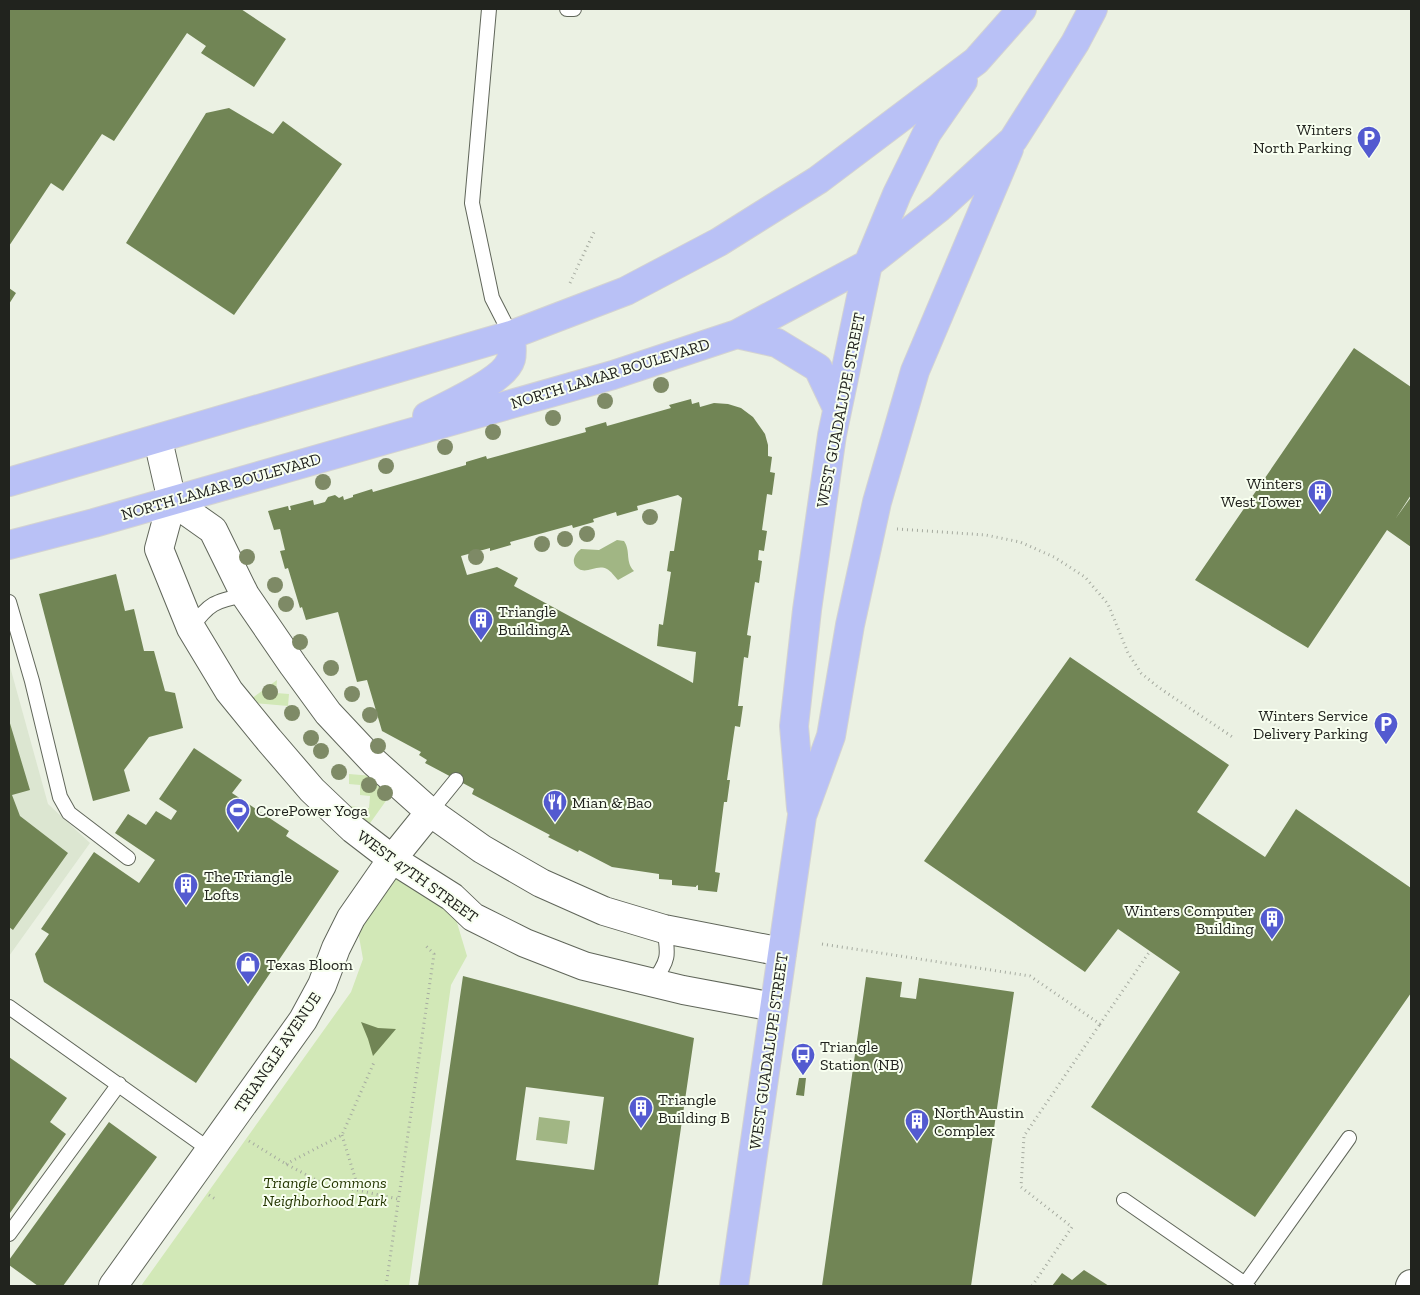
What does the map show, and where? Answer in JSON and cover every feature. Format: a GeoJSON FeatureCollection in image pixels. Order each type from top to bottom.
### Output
{"type":"FeatureCollection","features":[{"type":"Feature","properties":{"kind":"main road"},"geometry":{"type":"LineString","coordinates":[[9,482],[158,440],[511,335],[626,291],[719,242],[818,180],[976,61],[1022,9]]}},
{"type":"Feature","properties":{"kind":"main road","name":"NORTH LAMAR BOULEVARD"},"geometry":{"type":"LineString","coordinates":[[9,545],[172,501],[613,376],[737,334],[868,264],[939,208],[1013,140],[1075,43],[1092,9]]}},
{"type":"Feature","properties":{"kind":"main road","name":"WEST GUADALUPE STREET"},"geometry":{"type":"LineString","coordinates":[[802,816],[794,726],[807,610],[832,435],[868,264],[897,194],[927,133],[976,61]]}},
{"type":"Feature","properties":{"kind":"main road","name":"WEST GUADALUPE STREET"},"geometry":{"type":"LineString","coordinates":[[734,1286],[802,816],[831,736],[850,625],[877,502],[915,371],[1013,140]]}},
{"type":"Feature","properties":{"kind":"main road"},"geometry":{"type":"LineString","coordinates":[[737,334],[777,343],[818,368],[837,408]]}},
{"type":"Feature","properties":{"kind":"main road"},"geometry":{"type":"LineString","coordinates":[[370,444],[474,392],[502,373],[512,359],[511,335]]}},
{"type":"Feature","properties":{"kind":"street","name":"WEST 47TH STREET"},"geometry":{"type":"LineString","coordinates":[[158,440],[172,501],[159,549],[191,628],[229,691],[268,740],[312,790],[353,829],[392,859],[452,897],[473,917],[525,943],[584,966],[652,983],[774,1007]]}},
{"type":"Feature","properties":{"kind":"street"},"geometry":{"type":"LineString","coordinates":[[172,501],[213,530],[245,595],[328,713],[374,762],[430,812],[482,849],[541,883],[604,911],[664,929],[782,952]]}},
{"type":"Feature","properties":{"kind":"street","name":"TRIANGLE AVENUE"},"geometry":{"type":"LineString","coordinates":[[113,1286],[303,1020],[322,985],[336,948],[351,918],[392,859],[430,812]]}},
{"type":"Feature","properties":{"kind":"lane"},"geometry":{"type":"LineString","coordinates":[[489,9],[472,203],[492,298],[511,335]]}},
{"type":"Feature","properties":{"kind":"lane"},"geometry":{"type":"LineString","coordinates":[[567,9],[574,9]]}},
{"type":"Feature","properties":{"kind":"lane"},"geometry":{"type":"LineString","coordinates":[[191,628],[204,610],[222,599],[245,595]]}},
{"type":"Feature","properties":{"kind":"lane"},"geometry":{"type":"LineString","coordinates":[[9,602],[32,681],[60,797],[69,813],[128,858]]}},
{"type":"Feature","properties":{"kind":"lane"},"geometry":{"type":"LineString","coordinates":[[430,812],[456,780]]}},
{"type":"Feature","properties":{"kind":"lane"},"geometry":{"type":"LineString","coordinates":[[652,983],[663,969],[668,952],[664,929]]}},
{"type":"Feature","properties":{"kind":"lane"},"geometry":{"type":"LineString","coordinates":[[9,1007],[210,1150]]}},
{"type":"Feature","properties":{"kind":"lane"},"geometry":{"type":"LineString","coordinates":[[9,1234],[119,1084]]}},
{"type":"Feature","properties":{"kind":"lane"},"geometry":{"type":"LineString","coordinates":[[1124,1200],[1246,1285],[1349,1138]]}},
{"type":"Feature","properties":{"kind":"path"},"geometry":{"type":"LineString","coordinates":[[569,284],[595,230]]}},
{"type":"Feature","properties":{"kind":"path"},"geometry":{"type":"LineString","coordinates":[[895,529],[986,535],[1020,542],[1054,557],[1085,577],[1108,604],[1128,653],[1141,672],[1158,687],[1234,738]]}},
{"type":"Feature","properties":{"kind":"path"},"geometry":{"type":"LineString","coordinates":[[822,944],[1030,976],[1100,1024]]}},
{"type":"Feature","properties":{"kind":"path"},"geometry":{"type":"LineString","coordinates":[[386,1286],[434,954],[426,946]]}},
{"type":"Feature","properties":{"kind":"path"},"geometry":{"type":"LineString","coordinates":[[1032,1286],[1072,1227],[1021,1187],[1024,1136],[1150,951]]}},
{"type":"Feature","properties":{"kind":"path"},"geometry":{"type":"LineString","coordinates":[[286,1164],[342,1135],[375,1060]]}},
{"type":"Feature","properties":{"kind":"path"},"geometry":{"type":"LineString","coordinates":[[342,1135],[359,1191]]}},
{"type":"Feature","properties":{"kind":"path"},"geometry":{"type":"LineString","coordinates":[[256,1146],[320,1182],[398,1199]]}},
{"type":"Feature","properties":{"kind":"shaded area"},"geometry":{"type":"Polygon","coordinates":[[[617,540],[624,541],[631,568],[634,571],[618,580],[607,569],[582,570],[576,567],[574,562],[575,556],[581,549],[599,550],[617,540]]]}},
{"type":"Feature","properties":{"kind":"shaded area"},"geometry":{"type":"Polygon","coordinates":[[[9,663],[48,804],[90,843],[9,956],[9,663]]]}},
{"type":"Feature","properties":{"kind":"shaded area"},"geometry":{"type":"Polygon","coordinates":[[[539,1117],[570,1121],[567,1144],[536,1140],[539,1117]]]}},
{"type":"Feature","properties":{"kind":"green space"},"geometry":{"type":"Polygon","coordinates":[[[277,680],[276,693],[289,694],[288,706],[254,703],[251,699],[277,680]]]}},
{"type":"Feature","properties":{"kind":"green space"},"geometry":{"type":"Polygon","coordinates":[[[349,774],[373,776],[393,791],[368,826],[348,806],[369,808],[370,796],[360,795],[360,785],[349,784],[349,774]]]}},
{"type":"Feature","properties":{"kind":"green space","name":"Triangle Commons Neighborhood Park"},"geometry":{"type":"Polygon","coordinates":[[[407,876],[455,916],[467,956],[451,985],[409,1286],[141,1286],[351,992],[363,959],[358,931],[391,882],[399,877],[407,876]]]}},
{"type":"Feature","properties":{"kind":"building"},"geometry":{"type":"Polygon","coordinates":[[[9,9],[241,9],[286,39],[254,87],[201,53],[206,46],[187,33],[114,141],[102,134],[63,191],[51,183],[9,246],[9,9]]]}},
{"type":"Feature","properties":{"kind":"building"},"geometry":{"type":"Polygon","coordinates":[[[229,108],[273,134],[283,121],[342,164],[234,315],[126,243],[206,113],[229,108]]]}},
{"type":"Feature","properties":{"kind":"building"},"geometry":{"type":"Polygon","coordinates":[[[9,288],[16,293],[9,304],[9,288]]]}},
{"type":"Feature","properties":{"kind":"building","name":"Winters West Tower"},"geometry":{"type":"Polygon","coordinates":[[[1354,348],[1411,387],[1411,495],[1396,518],[1411,497],[1411,547],[1387,530],[1308,648],[1195,580],[1354,348]]]}},
{"type":"Feature","properties":{"kind":"building","name":"Triangle Building A"},"geometry":{"type":"Polygon","coordinates":[[[691,399],[692,404],[699,402],[700,407],[714,403],[728,404],[741,408],[753,417],[765,434],[768,456],[772,457],[770,472],[775,473],[772,495],[767,494],[762,530],[767,531],[764,551],[759,550],[758,560],[762,561],[759,583],[755,582],[747,635],[751,636],[748,658],[744,657],[738,706],[743,706],[740,727],[735,726],[727,780],[730,780],[727,802],[724,802],[715,872],[720,873],[717,892],[698,890],[698,885],[696,887],[672,885],[672,880],[659,879],[659,874],[612,867],[579,850],[578,852],[472,794],[474,789],[425,763],[427,760],[419,755],[421,752],[382,731],[367,680],[357,682],[338,612],[306,620],[302,607],[300,608],[288,568],[285,569],[280,551],[285,550],[280,529],[274,530],[268,511],[288,506],[289,510],[291,510],[290,506],[313,500],[314,505],[325,502],[328,497],[335,495],[339,498],[343,496],[344,500],[372,489],[373,492],[466,465],[466,462],[486,456],[487,459],[586,432],[585,428],[606,422],[607,426],[671,408],[669,405],[691,399]],[[678,495],[637,506],[638,510],[617,516],[616,512],[593,519],[594,522],[573,528],[572,525],[510,542],[511,545],[490,551],[490,548],[461,556],[467,575],[497,567],[518,578],[514,586],[693,683],[696,652],[657,646],[659,624],[663,625],[671,572],[667,571],[670,551],[674,551],[682,498],[678,495]]]}},
{"type":"Feature","properties":{"kind":"building"},"geometry":{"type":"Polygon","coordinates":[[[116,574],[125,611],[134,609],[144,651],[154,651],[165,691],[175,693],[183,728],[149,737],[124,770],[130,791],[93,801],[39,594],[116,574]]]}},
{"type":"Feature","properties":{"kind":"building","name":"Winters Computer Building"},"geometry":{"type":"Polygon","coordinates":[[[1070,657],[1229,765],[1197,812],[1265,857],[1296,809],[1411,888],[1411,993],[1255,1217],[1091,1107],[1180,972],[1118,929],[1085,972],[924,861],[1070,657]]]}},
{"type":"Feature","properties":{"kind":"building"},"geometry":{"type":"Polygon","coordinates":[[[9,720],[30,790],[12,795],[20,816],[68,853],[13,930],[9,927],[9,720]]]}},
{"type":"Feature","properties":{"kind":"building","name":"The Triangle Lofts"},"geometry":{"type":"Polygon","coordinates":[[[194,748],[242,780],[232,793],[289,831],[286,836],[339,871],[196,1083],[44,982],[35,954],[49,934],[41,929],[94,852],[139,883],[155,860],[115,833],[128,814],[146,825],[156,811],[171,820],[177,811],[159,799],[194,748]]]}},
{"type":"Feature","properties":{"kind":"building","name":"Triangle Building B"},"geometry":{"type":"Polygon","coordinates":[[[463,976],[694,1038],[658,1286],[418,1286],[463,976]],[[526,1087],[516,1160],[594,1170],[604,1097],[526,1087]]]}},
{"type":"Feature","properties":{"kind":"building","name":"North Austin Complex"},"geometry":{"type":"Polygon","coordinates":[[[866,977],[902,982],[900,997],[916,999],[919,978],[1014,992],[971,1286],[822,1286],[866,977]]]}},
{"type":"Feature","properties":{"kind":"building"},"geometry":{"type":"Polygon","coordinates":[[[361,1022],[378,1028],[396,1029],[373,1056],[368,1039],[361,1022]]]}},
{"type":"Feature","properties":{"kind":"building"},"geometry":{"type":"Polygon","coordinates":[[[9,1057],[67,1098],[50,1122],[66,1134],[10,1213],[9,1212],[9,1057]]]}},
{"type":"Feature","properties":{"kind":"building"},"geometry":{"type":"Polygon","coordinates":[[[799,1078],[806,1078],[804,1096],[796,1095],[799,1078]]]}},
{"type":"Feature","properties":{"kind":"building"},"geometry":{"type":"Polygon","coordinates":[[[109,1122],[157,1157],[63,1286],[38,1286],[9,1265],[9,1260],[109,1122]]]}},
{"type":"Feature","properties":{"kind":"building"},"geometry":{"type":"Polygon","coordinates":[[[1084,1270],[1109,1286],[1052,1286],[1062,1273],[1072,1280],[1084,1270]]]}},
{"type":"Feature","properties":{"kind":"place","name":"Winters North Parking"},"geometry":{"type":"Point","coordinates":[1369,159]}},
{"type":"Feature","properties":{"kind":"place","name":"Winters West Tower"},"geometry":{"type":"Point","coordinates":[1320,513]}},
{"type":"Feature","properties":{"kind":"place","name":"Triangle Building A"},"geometry":{"type":"Point","coordinates":[481,641]}},
{"type":"Feature","properties":{"kind":"place","name":"Winters Service Delivery Parking"},"geometry":{"type":"Point","coordinates":[1386,745]}},
{"type":"Feature","properties":{"kind":"place","name":"Mian & Bao"},"geometry":{"type":"Point","coordinates":[555,823]}},
{"type":"Feature","properties":{"kind":"place","name":"CorePower Yoga"},"geometry":{"type":"Point","coordinates":[238,831]}},
{"type":"Feature","properties":{"kind":"place","name":"The Triangle Lofts"},"geometry":{"type":"Point","coordinates":[186,906]}},
{"type":"Feature","properties":{"kind":"place","name":"Winters Computer Building"},"geometry":{"type":"Point","coordinates":[1272,940]}},
{"type":"Feature","properties":{"kind":"place","name":"Texas Bloom"},"geometry":{"type":"Point","coordinates":[248,985]}},
{"type":"Feature","properties":{"kind":"place","name":"Triangle Station (NB)"},"geometry":{"type":"Point","coordinates":[803,1076]}},
{"type":"Feature","properties":{"kind":"place","name":"Triangle Building B"},"geometry":{"type":"Point","coordinates":[641,1129]}},
{"type":"Feature","properties":{"kind":"place","name":"North Austin Complex"},"geometry":{"type":"Point","coordinates":[917,1142]}}]}
